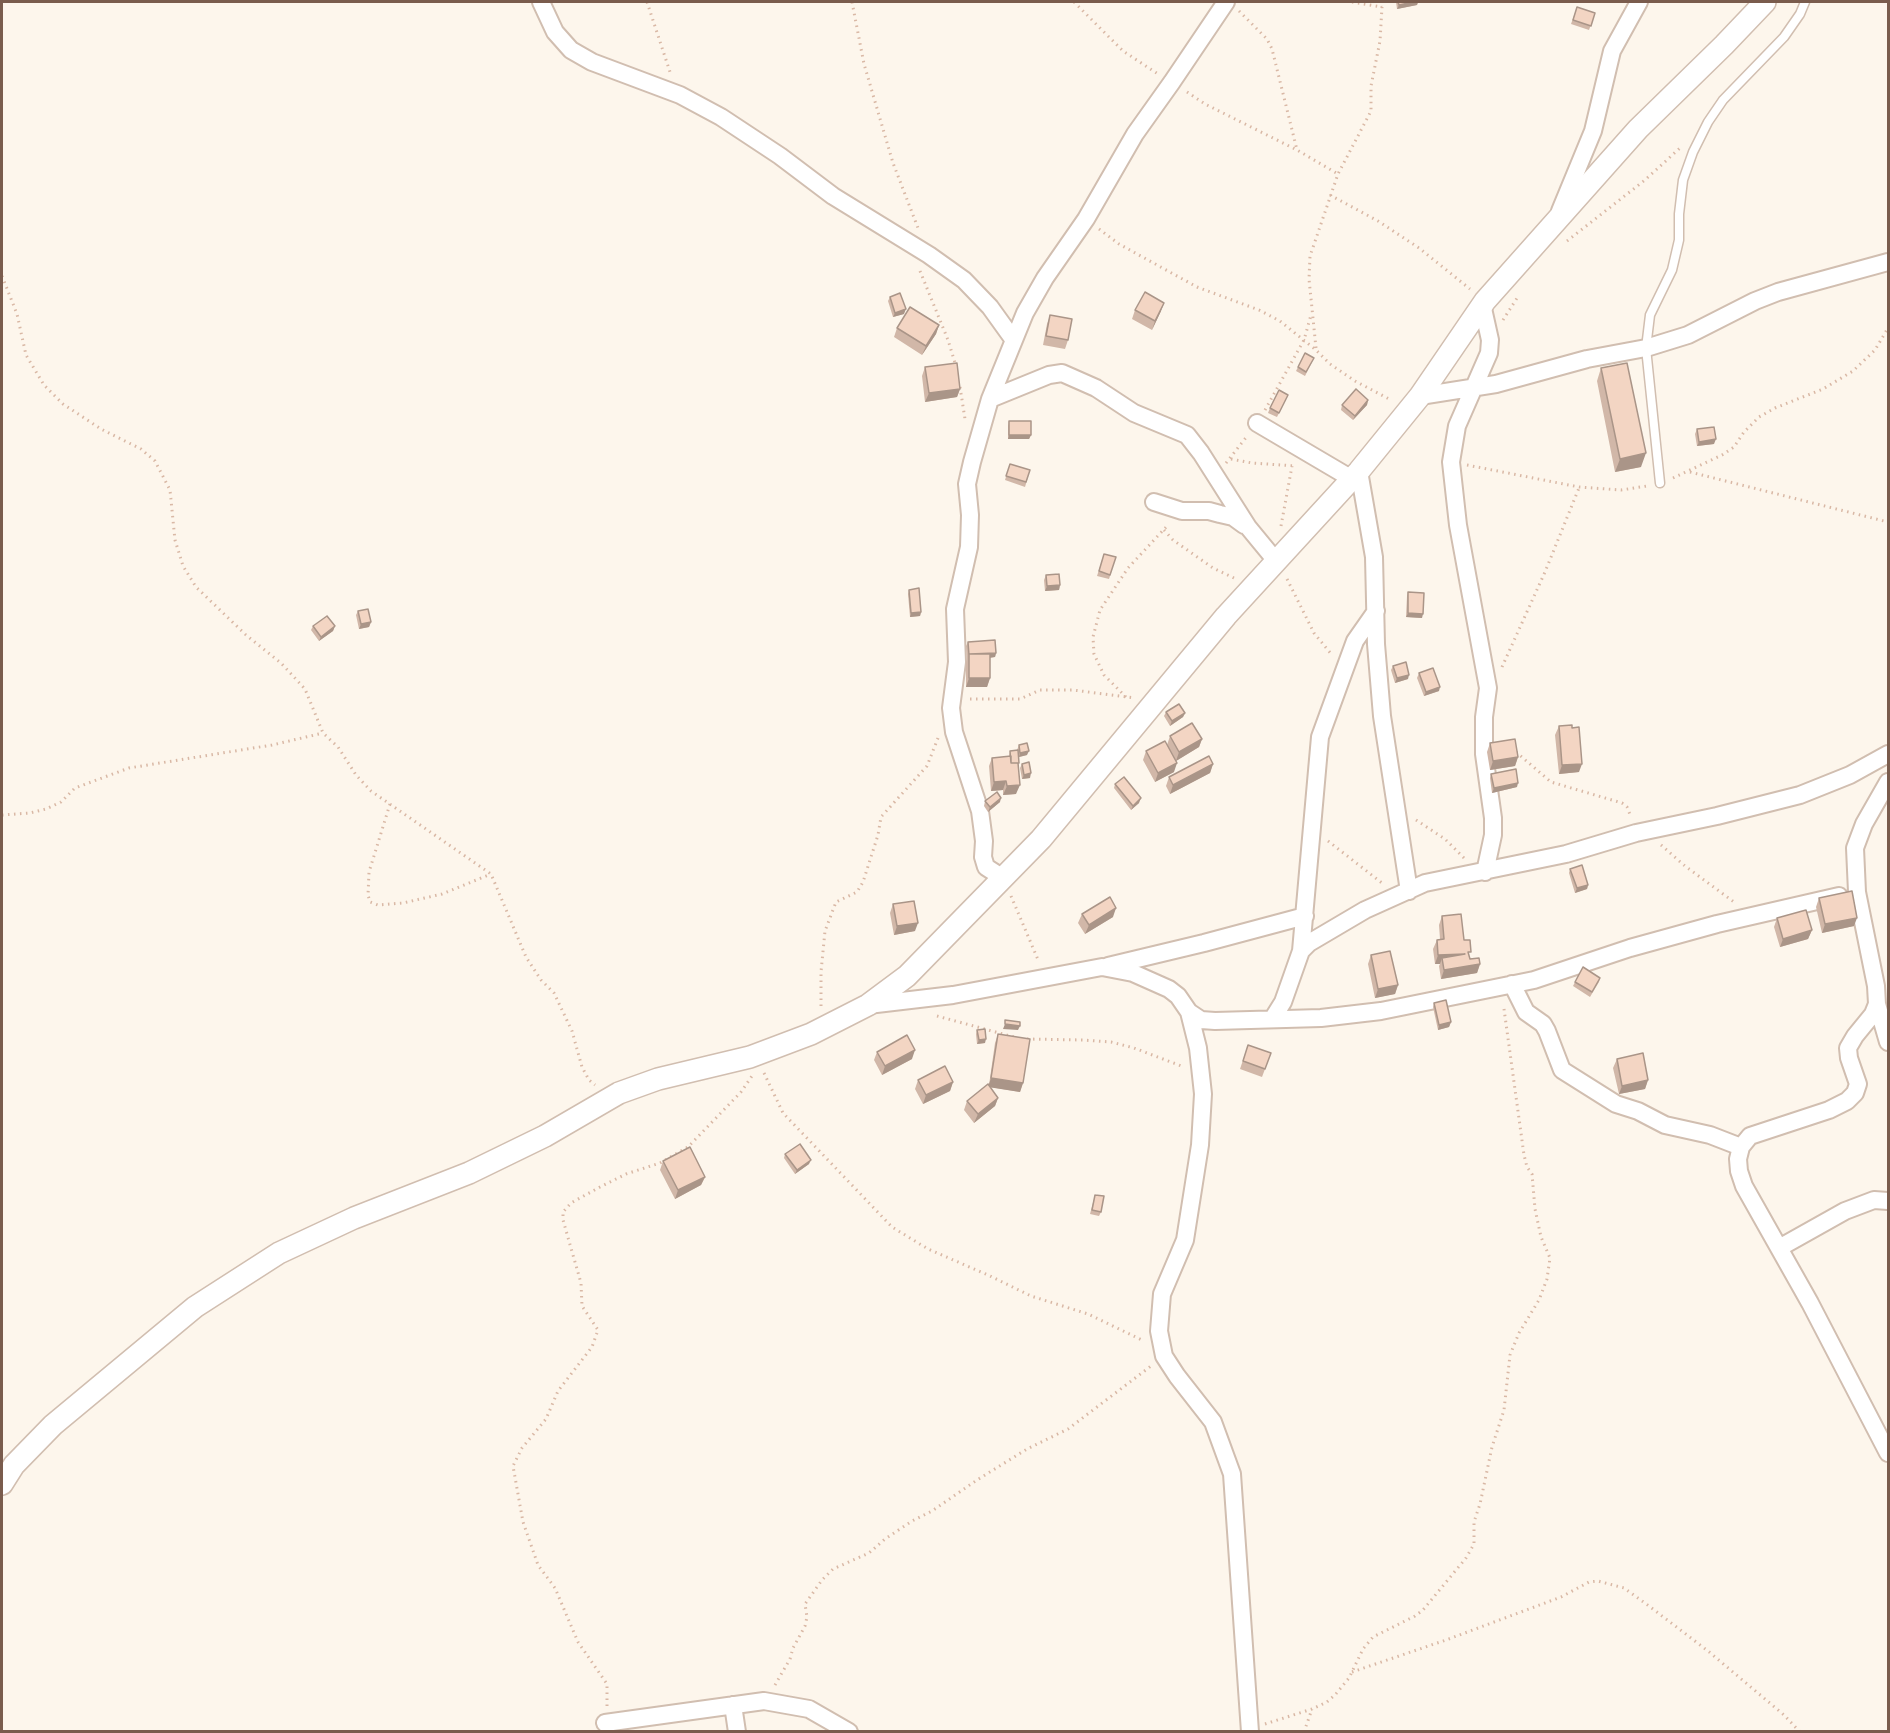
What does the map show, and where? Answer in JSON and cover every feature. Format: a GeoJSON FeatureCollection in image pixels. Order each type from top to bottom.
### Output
{"type":"FeatureCollection","features":[{"type":"Feature","properties":{"kind":"street"},"geometry":{"type":"LineString","coordinates":[[541,2],[555,32],[570,50],[592,62],[680,95],[721,117],[780,156],[833,196],[929,255],[964,280],[990,307],[1013,339]]}},
{"type":"Feature","properties":{"kind":"street"},"geometry":{"type":"LineString","coordinates":[[1557,220],[1593,131],[1612,51],[1639,2]]}},
{"type":"Feature","properties":{"kind":"street"},"geometry":{"type":"LineString","coordinates":[[2,1484],[14,1465],[53,1425],[195,1307],[279,1253],[392,1202],[469,1173],[545,1136],[619,1093],[658,1079],[759,1059],[868,1005],[907,976],[1041,839],[1226,616],[1355,475],[1414,403],[1484,303],[1557,220],[1638,129],[1765,2]]}},
{"type":"Feature","properties":{"kind":"street"},"geometry":{"type":"LineString","coordinates":[[1003,878],[986,867],[980,811],[954,732],[952,704],[957,662],[954,609],[970,541],[967,484],[990,399],[1025,313],[1045,278],[1086,219],[1135,134],[1231,4]]}},
{"type":"Feature","properties":{"kind":"street"},"geometry":{"type":"LineString","coordinates":[[1414,403],[1587,359],[1646,348],[1688,335],[1778,292],[1888,262]]}},
{"type":"Feature","properties":{"kind":"street"},"geometry":{"type":"LineString","coordinates":[[1481,872],[1493,835],[1493,818],[1484,754],[1484,717],[1488,688],[1458,525],[1451,462],[1457,426],[1489,353],[1490,340],[1484,303]]}},
{"type":"Feature","properties":{"kind":"street"},"geometry":{"type":"LineString","coordinates":[[990,399],[1049,375],[1062,373],[1075,377],[1134,413],[1187,435],[1248,527]]}},
{"type":"Feature","properties":{"kind":"street"},"geometry":{"type":"LineString","coordinates":[[1257,423],[1324,463],[1355,475]]}},
{"type":"Feature","properties":{"kind":"street"},"geometry":{"type":"LineString","coordinates":[[1355,475],[1374,557],[1382,716],[1395,805],[1403,893]]}},
{"type":"Feature","properties":{"kind":"street"},"geometry":{"type":"LineString","coordinates":[[1154,502],[1182,511],[1209,511],[1233,517],[1281,556]]}},
{"type":"Feature","properties":{"kind":"street"},"geometry":{"type":"LineString","coordinates":[[1273,1018],[1283,1002],[1301,951],[1320,738],[1355,641],[1376,612]]}},
{"type":"Feature","properties":{"kind":"street"},"geometry":{"type":"LineString","coordinates":[[1301,951],[1317,937],[1365,910],[1425,883],[1566,854],[1640,832],[1800,795],[1850,776],[1888,754]]}},
{"type":"Feature","properties":{"kind":"street"},"geometry":{"type":"LineString","coordinates":[[1888,782],[1864,824],[1855,849],[1857,892],[1876,986],[1877,1004],[1888,1042]]}},
{"type":"Feature","properties":{"kind":"street"},"geometry":{"type":"LineString","coordinates":[[1189,1012],[1207,1021],[1321,1018],[1381,1011],[1543,977],[1630,948],[1752,916],[1857,892]]}},
{"type":"Feature","properties":{"kind":"street"},"geometry":{"type":"LineString","coordinates":[[868,1005],[952,995],[1101,967],[1305,916]]}},
{"type":"Feature","properties":{"kind":"street"},"geometry":{"type":"LineString","coordinates":[[1101,967],[1133,973],[1169,989],[1178,996],[1189,1012],[1198,1048],[1203,1094],[1195,1185],[1185,1240],[1162,1294],[1159,1331],[1163,1353],[1212,1422],[1232,1474],[1250,1731]]}},
{"type":"Feature","properties":{"kind":"street"},"geometry":{"type":"LineString","coordinates":[[1507,986],[1526,1012],[1543,1024],[1562,1070],[1616,1104],[1638,1111],[1665,1125],[1710,1135],[1741,1147]]}},
{"type":"Feature","properties":{"kind":"street"},"geometry":{"type":"LineString","coordinates":[[1877,1004],[1874,1014],[1848,1048],[1858,1084],[1855,1093],[1847,1101],[1829,1110],[1750,1136],[1741,1147],[1739,1171],[1744,1185],[1888,1453]]}},
{"type":"Feature","properties":{"kind":"street"},"geometry":{"type":"LineString","coordinates":[[1779,1248],[1845,1211],[1874,1200],[1888,1201]]}},
{"type":"Feature","properties":{"kind":"street"},"geometry":{"type":"LineString","coordinates":[[605,1723],[764,1701],[809,1709],[849,1731]]}},
{"type":"Feature","properties":{"kind":"street"},"geometry":{"type":"LineString","coordinates":[[733,1705],[737,1731]]}},
{"type":"Feature","properties":{"kind":"lane"},"geometry":{"type":"LineString","coordinates":[[1660,483],[1646,348],[1650,315],[1672,270],[1679,240],[1683,180],[1693,152],[1708,122],[1723,100],[1784,37],[1800,14],[1805,2]]}},
{"type":"Feature","properties":{"kind":"path"},"geometry":{"type":"LineString","coordinates":[[647,2],[665,62],[680,95]]}},
{"type":"Feature","properties":{"kind":"path"},"geometry":{"type":"LineString","coordinates":[[852,2],[864,64],[893,163],[929,255]]}},
{"type":"Feature","properties":{"kind":"path"},"geometry":{"type":"LineString","coordinates":[[1074,2],[1123,51],[1205,104],[1297,150],[1338,174]]}},
{"type":"Feature","properties":{"kind":"path"},"geometry":{"type":"LineString","coordinates":[[1352,2],[1382,7]]}},
{"type":"Feature","properties":{"kind":"path"},"geometry":{"type":"LineString","coordinates":[[1316,350],[1308,267],[1310,256],[1338,174],[1371,111],[1371,86],[1380,41],[1384,2]]}},
{"type":"Feature","properties":{"kind":"path"},"geometry":{"type":"LineString","coordinates":[[1231,4],[1267,39],[1272,49],[1297,150]]}},
{"type":"Feature","properties":{"kind":"path"},"geometry":{"type":"LineString","coordinates":[[1566,241],[1645,180],[1684,144]]}},
{"type":"Feature","properties":{"kind":"path"},"geometry":{"type":"LineString","coordinates":[[1330,195],[1378,221],[1419,248],[1484,303]]}},
{"type":"Feature","properties":{"kind":"path"},"geometry":{"type":"LineString","coordinates":[[1086,219],[1119,244],[1158,267],[1280,321],[1330,364],[1355,381],[1414,403]]}},
{"type":"Feature","properties":{"kind":"path"},"geometry":{"type":"LineString","coordinates":[[909,243],[948,340],[957,369]]}},
{"type":"Feature","properties":{"kind":"path"},"geometry":{"type":"LineString","coordinates":[[2,276],[17,314],[26,355],[44,385],[63,404],[101,429],[141,449],[155,461],[170,490],[175,540],[183,566],[196,588],[246,635],[281,663],[305,689],[323,733],[338,747],[356,775],[371,791],[491,874],[526,957],[541,980],[554,993],[572,1031],[582,1067],[589,1080],[597,1087],[619,1093]]}},
{"type":"Feature","properties":{"kind":"path"},"geometry":{"type":"LineString","coordinates":[[1490,340],[1520,293]]}},
{"type":"Feature","properties":{"kind":"path"},"geometry":{"type":"LineString","coordinates":[[1451,462],[1579,487],[1621,490],[1660,483],[1690,472],[1734,447],[1744,432],[1759,417],[1822,389],[1853,371],[1875,350],[1888,328]]}},
{"type":"Feature","properties":{"kind":"path"},"geometry":{"type":"LineString","coordinates":[[959,380],[966,422]]}},
{"type":"Feature","properties":{"kind":"path"},"geometry":{"type":"LineString","coordinates":[[1231,459],[1252,464],[1292,466],[1324,463]]}},
{"type":"Feature","properties":{"kind":"path"},"geometry":{"type":"LineString","coordinates":[[1292,466],[1281,528],[1281,556],[1298,604],[1314,633],[1345,670]]}},
{"type":"Feature","properties":{"kind":"path"},"geometry":{"type":"LineString","coordinates":[[1690,472],[1888,522]]}},
{"type":"Feature","properties":{"kind":"path"},"geometry":{"type":"LineString","coordinates":[[1488,688],[1508,656],[1579,487]]}},
{"type":"Feature","properties":{"kind":"path"},"geometry":{"type":"LineString","coordinates":[[1126,697],[1104,675],[1094,654],[1093,637],[1100,609],[1128,568],[1182,511]]}},
{"type":"Feature","properties":{"kind":"path"},"geometry":{"type":"LineString","coordinates":[[1164,530],[1173,540],[1227,576],[1256,584]]}},
{"type":"Feature","properties":{"kind":"path"},"geometry":{"type":"LineString","coordinates":[[822,1029],[821,972],[825,931],[836,902],[857,892],[863,882],[878,835],[880,818],[927,766],[952,704],[1020,699],[1040,690],[1073,690],[1157,700]]}},
{"type":"Feature","properties":{"kind":"path"},"geometry":{"type":"LineString","coordinates":[[2,815],[30,813],[46,809],[61,802],[75,788],[129,768],[272,745],[323,733]]}},
{"type":"Feature","properties":{"kind":"path"},"geometry":{"type":"LineString","coordinates":[[1515,749],[1517,754],[1551,782],[1622,803],[1640,832],[1752,916]]}},
{"type":"Feature","properties":{"kind":"path"},"geometry":{"type":"LineString","coordinates":[[390,804],[369,872],[370,902],[378,905],[412,901],[442,894],[491,874]]}},
{"type":"Feature","properties":{"kind":"path"},"geometry":{"type":"LineString","coordinates":[[1395,805],[1445,839],[1481,872]]}},
{"type":"Feature","properties":{"kind":"path"},"geometry":{"type":"LineString","coordinates":[[1311,828],[1403,893]]}},
{"type":"Feature","properties":{"kind":"path"},"geometry":{"type":"LineString","coordinates":[[1003,878],[1044,976]]}},
{"type":"Feature","properties":{"kind":"path"},"geometry":{"type":"LineString","coordinates":[[1250,1731],[1327,1702],[1351,1673],[1363,1649],[1373,1637],[1423,1610],[1472,1550],[1475,1538],[1474,1522],[1504,1410],[1510,1355],[1514,1341],[1539,1300],[1547,1279],[1550,1258],[1541,1238],[1535,1209],[1532,1174],[1527,1167],[1524,1155],[1507,986]]}},
{"type":"Feature","properties":{"kind":"path"},"geometry":{"type":"LineString","coordinates":[[935,1015],[1028,1040],[1111,1042],[1134,1048],[1201,1074]]}},
{"type":"Feature","properties":{"kind":"path"},"geometry":{"type":"LineString","coordinates":[[759,1059],[783,1113],[892,1227],[928,1249],[1031,1296],[1088,1314],[1163,1353],[1068,1429],[1027,1449],[977,1479],[932,1511],[885,1539],[869,1553],[833,1569],[805,1604],[807,1617],[805,1626],[772,1692],[764,1701]]}},
{"type":"Feature","properties":{"kind":"path"},"geometry":{"type":"LineString","coordinates":[[605,1723],[607,1684],[578,1641],[555,1588],[538,1565],[523,1522],[513,1466],[522,1448],[546,1419],[558,1391],[592,1347],[598,1330],[582,1306],[581,1283],[563,1220],[563,1212],[571,1203],[600,1187],[626,1174],[660,1163],[688,1147],[741,1092],[759,1059]]}},
{"type":"Feature","properties":{"kind":"path"},"geometry":{"type":"LineString","coordinates":[[1351,1673],[1446,1640],[1561,1597],[1589,1582],[1598,1581],[1624,1588],[1649,1606],[1708,1651],[1800,1731]]}},
{"type":"Feature","properties":{"kind":"path"},"geometry":{"type":"LineString","coordinates":[[1304,1731],[1312,1709]]}},
{"type":"Feature","properties":{"kind":"building"},"geometry":{"type":"Polygon","coordinates":[[[1577,7],[1595,13],[1591,26],[1573,20],[1577,7]]]}},
{"type":"Feature","properties":{"kind":"building"},"geometry":{"type":"Polygon","coordinates":[[[1145,292],[1164,303],[1155,321],[1135,310],[1145,292]]]}},
{"type":"Feature","properties":{"kind":"building"},"geometry":{"type":"Polygon","coordinates":[[[900,293],[906,309],[895,313],[890,297],[900,293]]]}},
{"type":"Feature","properties":{"kind":"building"},"geometry":{"type":"Polygon","coordinates":[[[910,307],[939,325],[926,346],[897,328],[910,307]]]}},
{"type":"Feature","properties":{"kind":"building"},"geometry":{"type":"Polygon","coordinates":[[[1050,315],[1072,319],[1068,340],[1046,336],[1050,315]]]}},
{"type":"Feature","properties":{"kind":"building"},"geometry":{"type":"Polygon","coordinates":[[[1305,353],[1314,358],[1306,372],[1298,367],[1305,353]]]}},
{"type":"Feature","properties":{"kind":"building"},"geometry":{"type":"Polygon","coordinates":[[[957,363],[960,389],[929,393],[925,367],[957,363]]]}},
{"type":"Feature","properties":{"kind":"building"},"geometry":{"type":"Polygon","coordinates":[[[1627,363],[1646,453],[1620,459],[1601,368],[1627,363]]]}},
{"type":"Feature","properties":{"kind":"building"},"geometry":{"type":"Polygon","coordinates":[[[1356,389],[1368,400],[1355,416],[1342,405],[1356,389]]]}},
{"type":"Feature","properties":{"kind":"building"},"geometry":{"type":"Polygon","coordinates":[[[1279,390],[1288,395],[1279,413],[1270,408],[1279,390]]]}},
{"type":"Feature","properties":{"kind":"building"},"geometry":{"type":"Polygon","coordinates":[[[1009,421],[1031,421],[1031,435],[1009,435],[1009,421]]]}},
{"type":"Feature","properties":{"kind":"building"},"geometry":{"type":"Polygon","coordinates":[[[1714,427],[1716,439],[1699,442],[1697,429],[1714,427]]]}},
{"type":"Feature","properties":{"kind":"building"},"geometry":{"type":"Polygon","coordinates":[[[1010,464],[1030,470],[1026,482],[1006,476],[1010,464]]]}},
{"type":"Feature","properties":{"kind":"building"},"geometry":{"type":"Polygon","coordinates":[[[1104,554],[1116,557],[1110,575],[1099,571],[1104,554]]]}},
{"type":"Feature","properties":{"kind":"building"},"geometry":{"type":"Polygon","coordinates":[[[1059,574],[1060,585],[1047,586],[1046,575],[1059,574]]]}},
{"type":"Feature","properties":{"kind":"building"},"geometry":{"type":"Polygon","coordinates":[[[919,588],[921,612],[911,613],[909,590],[919,588]]]}},
{"type":"Feature","properties":{"kind":"building"},"geometry":{"type":"Polygon","coordinates":[[[1408,592],[1424,593],[1423,614],[1408,613],[1408,592]]]}},
{"type":"Feature","properties":{"kind":"building"},"geometry":{"type":"Polygon","coordinates":[[[368,609],[371,622],[361,624],[358,611],[368,609]]]}},
{"type":"Feature","properties":{"kind":"building"},"geometry":{"type":"Polygon","coordinates":[[[327,616],[335,626],[321,637],[313,626],[327,616]]]}},
{"type":"Feature","properties":{"kind":"building"},"geometry":{"type":"Polygon","coordinates":[[[995,640],[996,653],[969,655],[968,642],[995,640]]]}},
{"type":"Feature","properties":{"kind":"building"},"geometry":{"type":"Polygon","coordinates":[[[969,654],[990,654],[990,678],[969,678],[969,654]]]}},
{"type":"Feature","properties":{"kind":"building"},"geometry":{"type":"Polygon","coordinates":[[[1406,662],[1409,675],[1397,678],[1393,666],[1406,662]]]}},
{"type":"Feature","properties":{"kind":"building"},"geometry":{"type":"Polygon","coordinates":[[[1433,668],[1440,687],[1426,692],[1419,673],[1433,668]]]}},
{"type":"Feature","properties":{"kind":"building"},"geometry":{"type":"Polygon","coordinates":[[[1179,704],[1185,713],[1172,721],[1166,712],[1179,704]]]}},
{"type":"Feature","properties":{"kind":"building"},"geometry":{"type":"Polygon","coordinates":[[[1192,723],[1202,739],[1179,752],[1170,736],[1192,723]]]}},
{"type":"Feature","properties":{"kind":"building"},"geometry":{"type":"Polygon","coordinates":[[[1572,725],[1572,728],[1579,727],[1582,764],[1562,765],[1559,726],[1572,725]]]}},
{"type":"Feature","properties":{"kind":"building"},"geometry":{"type":"Polygon","coordinates":[[[1515,739],[1518,757],[1493,761],[1490,743],[1515,739]]]}},
{"type":"Feature","properties":{"kind":"building"},"geometry":{"type":"Polygon","coordinates":[[[1165,741],[1177,763],[1158,773],[1146,751],[1165,741]]]}},
{"type":"Feature","properties":{"kind":"building"},"geometry":{"type":"Polygon","coordinates":[[[1027,743],[1029,751],[1020,753],[1019,745],[1027,743]]]}},
{"type":"Feature","properties":{"kind":"building"},"geometry":{"type":"Polygon","coordinates":[[[1018,750],[1019,763],[1011,763],[1010,751],[1018,750]]]}},
{"type":"Feature","properties":{"kind":"building"},"geometry":{"type":"Polygon","coordinates":[[[1011,756],[1011,763],[1018,763],[1020,785],[1007,786],[1006,781],[994,782],[992,758],[1011,756]]]}},
{"type":"Feature","properties":{"kind":"building"},"geometry":{"type":"Polygon","coordinates":[[[1209,756],[1213,764],[1173,785],[1169,777],[1209,756]]]}},
{"type":"Feature","properties":{"kind":"building"},"geometry":{"type":"Polygon","coordinates":[[[1029,762],[1031,773],[1024,775],[1022,764],[1029,762]]]}},
{"type":"Feature","properties":{"kind":"building"},"geometry":{"type":"Polygon","coordinates":[[[1516,769],[1518,783],[1494,788],[1491,774],[1516,769]]]}},
{"type":"Feature","properties":{"kind":"building"},"geometry":{"type":"Polygon","coordinates":[[[1124,777],[1141,798],[1133,806],[1115,784],[1124,777]]]}},
{"type":"Feature","properties":{"kind":"building"},"geometry":{"type":"Polygon","coordinates":[[[997,792],[1001,798],[990,807],[985,801],[997,792]]]}},
{"type":"Feature","properties":{"kind":"building"},"geometry":{"type":"Polygon","coordinates":[[[1582,865],[1588,885],[1577,888],[1570,869],[1582,865]]]}},
{"type":"Feature","properties":{"kind":"building"},"geometry":{"type":"Polygon","coordinates":[[[1852,891],[1857,918],[1825,924],[1819,898],[1852,891]]]}},
{"type":"Feature","properties":{"kind":"building"},"geometry":{"type":"Polygon","coordinates":[[[1110,897],[1116,908],[1089,925],[1082,914],[1110,897]]]}},
{"type":"Feature","properties":{"kind":"building"},"geometry":{"type":"Polygon","coordinates":[[[914,901],[918,923],[897,926],[893,904],[914,901]]]}},
{"type":"Feature","properties":{"kind":"building"},"geometry":{"type":"Polygon","coordinates":[[[1806,910],[1812,930],[1783,939],[1777,918],[1806,910]]]}},
{"type":"Feature","properties":{"kind":"building"},"geometry":{"type":"Polygon","coordinates":[[[1461,914],[1464,940],[1470,940],[1471,952],[1468,952],[1470,959],[1479,958],[1480,964],[1444,970],[1442,958],[1465,954],[1438,955],[1437,940],[1444,939],[1442,916],[1461,914]]]}},
{"type":"Feature","properties":{"kind":"building"},"geometry":{"type":"Polygon","coordinates":[[[1390,951],[1398,985],[1378,989],[1371,955],[1390,951]]]}},
{"type":"Feature","properties":{"kind":"building"},"geometry":{"type":"Polygon","coordinates":[[[1583,967],[1600,978],[1592,992],[1575,982],[1583,967]]]}},
{"type":"Feature","properties":{"kind":"building"},"geometry":{"type":"Polygon","coordinates":[[[1446,1000],[1451,1022],[1439,1025],[1434,1003],[1446,1000]]]}},
{"type":"Feature","properties":{"kind":"building"},"geometry":{"type":"Polygon","coordinates":[[[1005,1020],[1020,1022],[1020,1026],[1005,1024],[1005,1020]]]}},
{"type":"Feature","properties":{"kind":"building"},"geometry":{"type":"Polygon","coordinates":[[[985,1029],[986,1039],[979,1040],[977,1030],[985,1029]]]}},
{"type":"Feature","properties":{"kind":"building"},"geometry":{"type":"Polygon","coordinates":[[[998,1034],[1030,1039],[1023,1083],[991,1078],[998,1034]]]}},
{"type":"Feature","properties":{"kind":"building"},"geometry":{"type":"Polygon","coordinates":[[[907,1035],[915,1050],[885,1066],[877,1052],[907,1035]]]}},
{"type":"Feature","properties":{"kind":"building"},"geometry":{"type":"Polygon","coordinates":[[[1248,1045],[1271,1053],[1265,1069],[1243,1061],[1248,1045]]]}},
{"type":"Feature","properties":{"kind":"building"},"geometry":{"type":"Polygon","coordinates":[[[1643,1053],[1648,1080],[1622,1086],[1617,1059],[1643,1053]]]}},
{"type":"Feature","properties":{"kind":"building"},"geometry":{"type":"Polygon","coordinates":[[[945,1066],[953,1082],[926,1095],[918,1080],[945,1066]]]}},
{"type":"Feature","properties":{"kind":"building"},"geometry":{"type":"Polygon","coordinates":[[[988,1084],[998,1098],[978,1114],[967,1101],[988,1084]]]}},
{"type":"Feature","properties":{"kind":"building"},"geometry":{"type":"Polygon","coordinates":[[[800,1144],[811,1160],[797,1170],[785,1154],[800,1144]]]}},
{"type":"Feature","properties":{"kind":"building"},"geometry":{"type":"Polygon","coordinates":[[[690,1147],[705,1177],[678,1190],[663,1161],[690,1147]]]}},
{"type":"Feature","properties":{"kind":"building"},"geometry":{"type":"Polygon","coordinates":[[[1095,1195],[1104,1196],[1101,1212],[1092,1210],[1095,1195]]]}}]}
